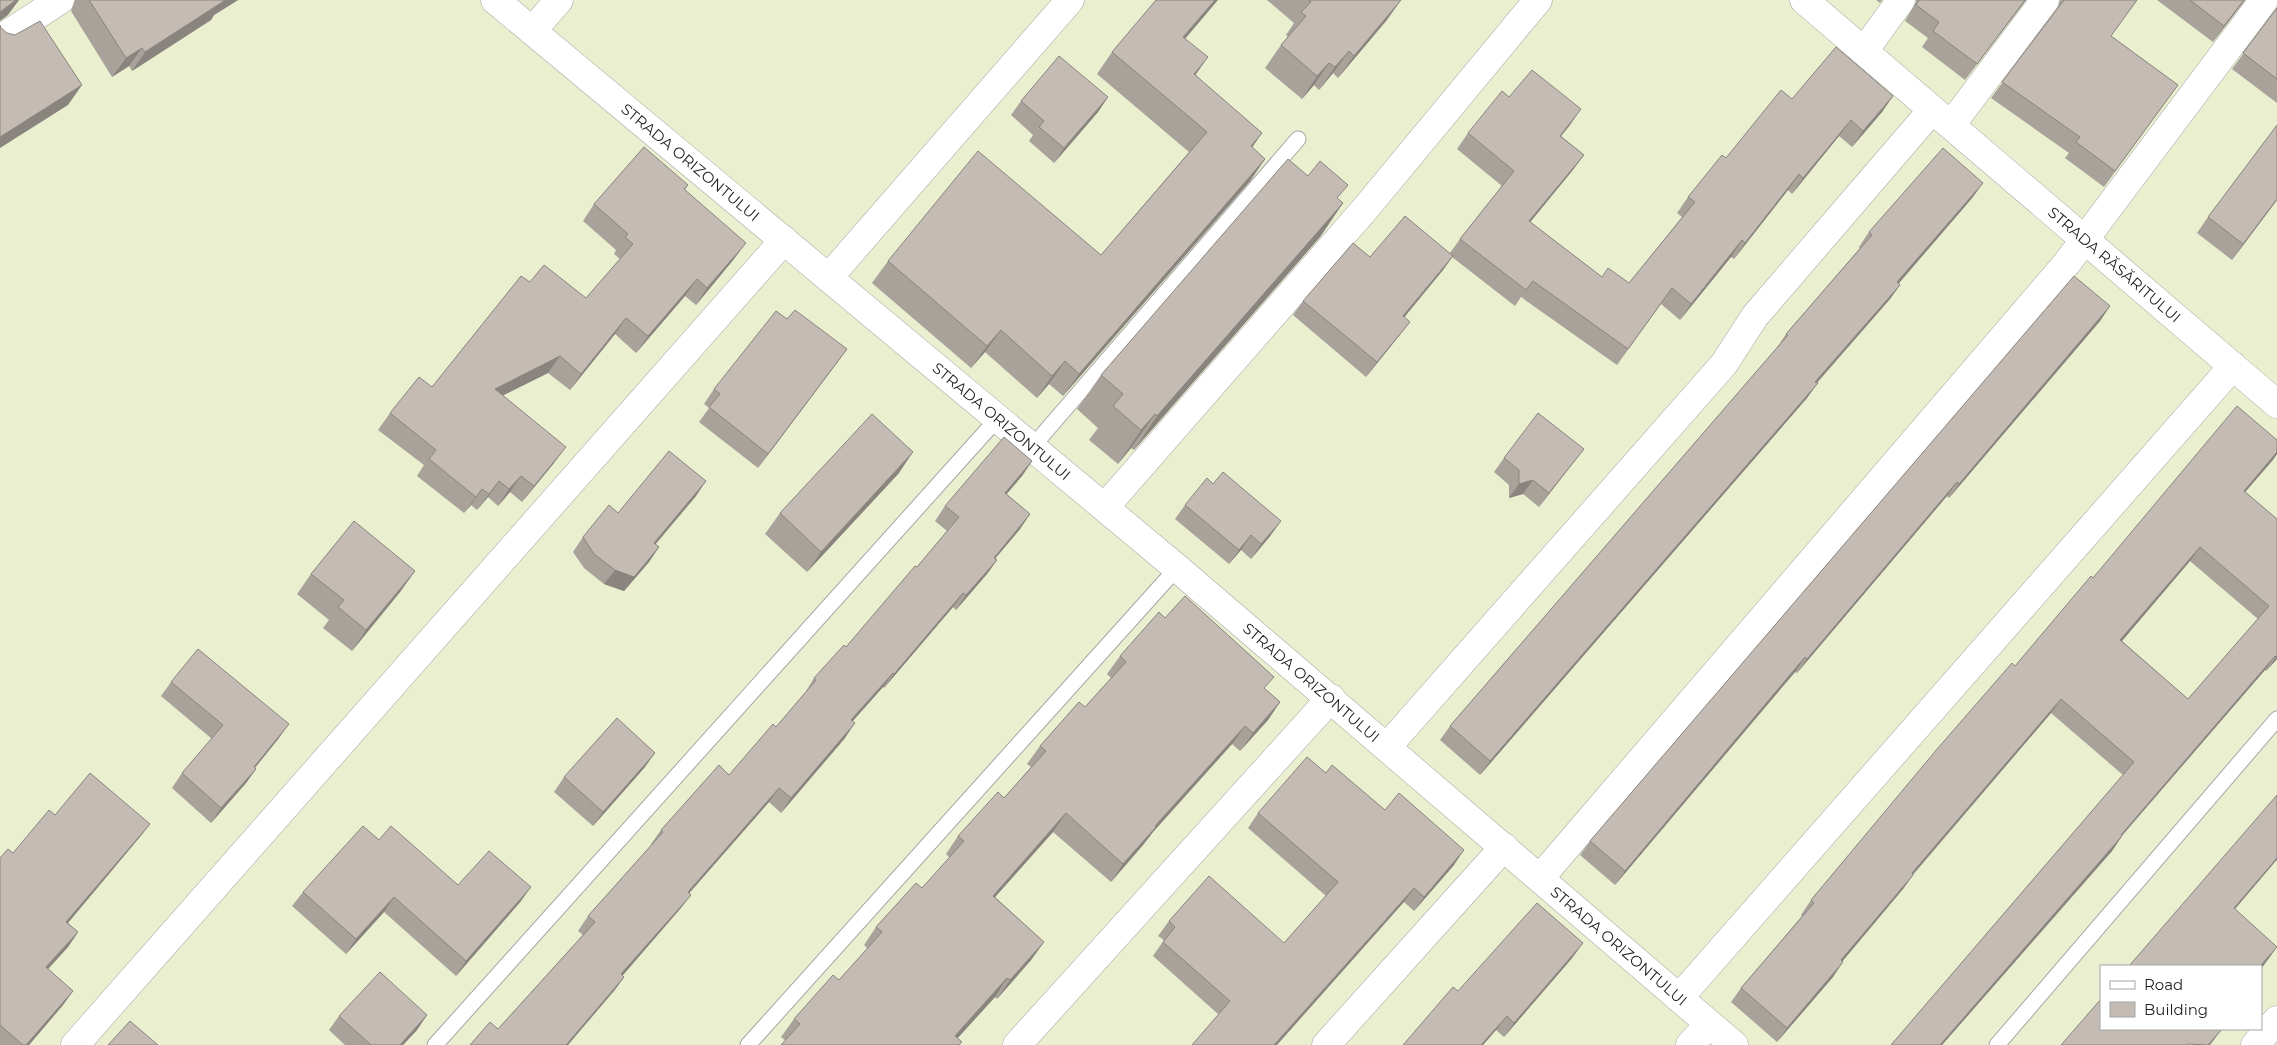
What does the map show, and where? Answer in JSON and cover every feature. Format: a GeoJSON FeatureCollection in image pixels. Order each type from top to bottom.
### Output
{"type":"FeatureCollection","features":[{"type":"Feature","properties":{"kind":"street"},"geometry":{"type":"LineString","coordinates":[[0,39],[60,0]]}},
{"type":"Feature","properties":{"kind":"street","name":"STRADA ORIZONTULUI"},"geometry":{"type":"LineString","coordinates":[[494,0],[1033,446],[1331,698],[1734,1045]]}},
{"type":"Feature","properties":{"kind":"street"},"geometry":{"type":"LineString","coordinates":[[532,31],[559,0]]}},
{"type":"Feature","properties":{"kind":"street"},"geometry":{"type":"LineString","coordinates":[[829,277],[1070,0]]}},
{"type":"Feature","properties":{"kind":"street"},"geometry":{"type":"LineString","coordinates":[[1105,507],[1365,209],[1538,0]]}},
{"type":"Feature","properties":{"kind":"street","name":"STRADA RĂSĂRITULUI"},"geometry":{"type":"LineString","coordinates":[[1804,0],[2277,404]]}},
{"type":"Feature","properties":{"kind":"street"},"geometry":{"type":"LineString","coordinates":[[1864,51],[1901,0]]}},
{"type":"Feature","properties":{"kind":"street"},"geometry":{"type":"LineString","coordinates":[[1387,746],[1724,364],[1755,316],[1942,117],[2044,0]]}},
{"type":"Feature","properties":{"kind":"street"},"geometry":{"type":"LineString","coordinates":[[1540,878],[2086,240],[2264,0]]}},
{"type":"Feature","properties":{"kind":"street"},"geometry":{"type":"LineString","coordinates":[[75,1045],[784,240]]}},
{"type":"Feature","properties":{"kind":"street"},"geometry":{"type":"LineString","coordinates":[[1679,998],[2233,366]]}},
{"type":"Feature","properties":{"kind":"street"},"geometry":{"type":"LineString","coordinates":[[1017,1045],[1331,698]]}},
{"type":"Feature","properties":{"kind":"street"},"geometry":{"type":"LineString","coordinates":[[1326,1045],[1504,847]]}},
{"type":"Feature","properties":{"kind":"street"},"geometry":{"type":"LineString","coordinates":[[2255,1045],[2277,1020]]}},
{"type":"Feature","properties":{"kind":"street"},"geometry":{"type":"LineString","coordinates":[[1690,1045],[1709,1024]]}},
{"type":"Feature","properties":{"kind":"lane"},"geometry":{"type":"LineString","coordinates":[[1033,446],[1298,139]]}},
{"type":"Feature","properties":{"kind":"lane"},"geometry":{"type":"LineString","coordinates":[[435,1045],[998,418]]}},
{"type":"Feature","properties":{"kind":"lane"},"geometry":{"type":"LineString","coordinates":[[748,1045],[1177,568]]}},
{"type":"Feature","properties":{"kind":"lane"},"geometry":{"type":"LineString","coordinates":[[1997,1045],[2277,719]]}},
{"type":"Feature","properties":{"kind":"green space"},"geometry":{"type":"Polygon","coordinates":[[[0,0],[2277,0],[2277,1045],[0,1045],[0,0]]]}},
{"type":"Feature","properties":{"kind":"building"},"geometry":{"type":"Polygon","coordinates":[[[0,0],[16,0],[0,12],[0,0]]]}},
{"type":"Feature","properties":{"kind":"building"},"geometry":{"type":"Polygon","coordinates":[[[89,0],[224,1],[145,52],[142,48],[126,58],[89,0]]]}},
{"type":"Feature","properties":{"kind":"building"},"geometry":{"type":"Polygon","coordinates":[[[1156,0],[1215,0],[1183,37],[1208,57],[1194,74],[1262,133],[1251,146],[1265,159],[1079,374],[1065,361],[1052,376],[1001,330],[987,346],[888,261],[978,151],[1101,255],[1207,132],[1112,52],[1156,0]]]}},
{"type":"Feature","properties":{"kind":"building"},"geometry":{"type":"Polygon","coordinates":[[[1309,0],[1401,0],[1354,56],[1349,51],[1335,67],[1329,63],[1317,76],[1281,45],[1306,16],[1301,12],[1311,2],[1309,0]]]}},
{"type":"Feature","properties":{"kind":"building"},"geometry":{"type":"Polygon","coordinates":[[[1919,0],[2025,0],[1977,64],[1933,31],[1939,22],[1916,5],[1919,0]]]}},
{"type":"Feature","properties":{"kind":"building"},"geometry":{"type":"Polygon","coordinates":[[[2064,0],[2137,0],[2111,36],[2178,85],[2115,171],[2076,142],[2080,137],[2002,82],[2064,0]]]}},
{"type":"Feature","properties":{"kind":"building"},"geometry":{"type":"Polygon","coordinates":[[[2190,0],[2244,0],[2224,26],[2190,0]]]}},
{"type":"Feature","properties":{"kind":"building"},"geometry":{"type":"Polygon","coordinates":[[[2277,8],[2277,79],[2243,53],[2277,8]]]}},
{"type":"Feature","properties":{"kind":"building"},"geometry":{"type":"Polygon","coordinates":[[[40,21],[82,85],[0,137],[0,25],[7,33],[15,35],[40,21]]]}},
{"type":"Feature","properties":{"kind":"building"},"geometry":{"type":"Polygon","coordinates":[[[1836,47],[1893,96],[1863,131],[1851,120],[1803,178],[1799,174],[1745,243],[1742,240],[1691,304],[1672,288],[1628,349],[1533,281],[1526,290],[1460,239],[1514,171],[1468,133],[1502,91],[1509,97],[1532,70],[1581,109],[1560,136],[1584,155],[1529,221],[1602,277],[1608,268],[1629,283],[1695,202],[1688,197],[1722,155],[1726,158],[1781,90],[1792,99],[1836,47]]]}},
{"type":"Feature","properties":{"kind":"building"},"geometry":{"type":"Polygon","coordinates":[[[1059,56],[1108,97],[1064,148],[1039,127],[1044,121],[1021,101],[1059,56]]]}},
{"type":"Feature","properties":{"kind":"building"},"geometry":{"type":"Polygon","coordinates":[[[2277,125],[2277,199],[2243,244],[2208,217],[2277,125]]]}},
{"type":"Feature","properties":{"kind":"building"},"geometry":{"type":"Polygon","coordinates":[[[644,147],[688,185],[684,189],[746,243],[707,288],[697,279],[648,336],[626,318],[581,374],[560,356],[495,389],[566,447],[534,486],[521,476],[509,489],[499,481],[489,494],[482,489],[476,497],[429,459],[436,450],[390,413],[419,377],[432,387],[521,276],[530,282],[544,265],[586,298],[633,244],[625,237],[628,234],[594,204],[644,147]]]}},
{"type":"Feature","properties":{"kind":"building"},"geometry":{"type":"Polygon","coordinates":[[[1943,148],[1983,183],[1897,282],[1900,285],[1815,382],[1818,383],[1490,761],[1450,726],[1788,335],[1786,334],[1872,235],[1869,232],[1943,148]]]}},
{"type":"Feature","properties":{"kind":"building"},"geometry":{"type":"Polygon","coordinates":[[[1288,159],[1308,176],[1320,161],[1348,185],[1337,198],[1343,203],[1157,416],[1155,414],[1141,430],[1113,406],[1123,394],[1101,375],[1288,159]]]}},
{"type":"Feature","properties":{"kind":"building"},"geometry":{"type":"Polygon","coordinates":[[[1405,216],[1453,256],[1403,316],[1410,322],[1377,362],[1303,301],[1353,243],[1370,257],[1405,216]]]}},
{"type":"Feature","properties":{"kind":"building"},"geometry":{"type":"Polygon","coordinates":[[[2074,276],[2110,306],[1807,659],[1805,657],[1625,871],[1590,841],[2074,276]]]}},
{"type":"Feature","properties":{"kind":"building"},"geometry":{"type":"Polygon","coordinates":[[[795,310],[847,349],[768,454],[709,407],[720,394],[714,389],[776,311],[787,319],[795,310]]]}},
{"type":"Feature","properties":{"kind":"building"},"geometry":{"type":"Polygon","coordinates":[[[2237,406],[2277,440],[2277,452],[2244,491],[2277,519],[2277,656],[2275,656],[2122,836],[1940,1045],[1891,1045],[2134,762],[2061,699],[1912,873],[1913,875],[1841,960],[1843,962],[1787,1028],[1741,988],[1814,903],[1811,900],[1938,748],[2012,663],[2015,666],[2091,576],[2093,578],[2237,406]],[[2200,547],[2120,640],[2188,699],[2269,606],[2200,547]]]}},
{"type":"Feature","properties":{"kind":"building"},"geometry":{"type":"Polygon","coordinates":[[[1538,413],[1584,449],[1549,493],[1533,480],[1519,484],[1519,470],[1504,458],[1538,413]]]}},
{"type":"Feature","properties":{"kind":"building"},"geometry":{"type":"Polygon","coordinates":[[[872,414],[913,452],[821,552],[780,513],[872,414]]]}},
{"type":"Feature","properties":{"kind":"building"},"geometry":{"type":"Polygon","coordinates":[[[1004,437],[1032,461],[1005,493],[1030,514],[994,558],[997,560],[966,595],[963,593],[894,674],[851,720],[855,723],[791,798],[779,788],[688,892],[691,895],[621,974],[624,977],[566,1045],[470,1045],[490,1022],[498,1029],[595,922],[588,916],[663,832],[661,830],[719,765],[729,775],[773,724],[776,727],[816,680],[814,678],[844,645],[846,647],[915,566],[917,567],[959,517],[945,506],[1004,437]]]}},
{"type":"Feature","properties":{"kind":"building"},"geometry":{"type":"Polygon","coordinates":[[[669,451],[706,481],[654,543],[659,547],[634,577],[615,570],[594,554],[583,537],[609,505],[618,513],[669,451]]]}},
{"type":"Feature","properties":{"kind":"building"},"geometry":{"type":"Polygon","coordinates":[[[1223,472],[1281,521],[1261,544],[1251,535],[1239,550],[1185,505],[1207,478],[1213,484],[1223,472]]]}},
{"type":"Feature","properties":{"kind":"building"},"geometry":{"type":"Polygon","coordinates":[[[354,521],[415,571],[366,630],[338,607],[344,600],[311,574],[354,521]]]}},
{"type":"Feature","properties":{"kind":"building"},"geometry":{"type":"Polygon","coordinates":[[[1185,596],[1274,677],[1264,688],[1280,702],[1253,733],[1245,726],[1123,864],[1066,813],[993,896],[1044,942],[1010,980],[1007,978],[955,1036],[962,1042],[959,1045],[781,1045],[800,1024],[794,1019],[833,975],[839,980],[882,932],[876,927],[916,883],[922,888],[964,841],[958,836],[998,792],[1004,798],[1046,751],[1040,746],[1079,702],[1085,707],[1126,662],[1120,656],[1159,612],[1165,618],[1185,596]]]}},
{"type":"Feature","properties":{"kind":"building"},"geometry":{"type":"Polygon","coordinates":[[[198,649],[289,724],[254,767],[256,769],[221,808],[182,773],[223,725],[171,682],[198,649]]]}},
{"type":"Feature","properties":{"kind":"building"},"geometry":{"type":"Polygon","coordinates":[[[617,718],[655,753],[603,812],[564,777],[617,718]]]}},
{"type":"Feature","properties":{"kind":"building"},"geometry":{"type":"Polygon","coordinates":[[[1307,757],[1326,773],[1332,765],[1385,810],[1399,793],[1464,850],[1424,897],[1414,888],[1274,1045],[1192,1045],[1230,1001],[1163,942],[1175,927],[1169,921],[1209,876],[1284,943],[1338,882],[1258,813],[1307,757]]]}},
{"type":"Feature","properties":{"kind":"building"},"geometry":{"type":"Polygon","coordinates":[[[90,773],[150,824],[66,922],[78,932],[46,967],[73,991],[26,1045],[23,1045],[0,1025],[0,858],[8,849],[13,853],[49,810],[55,815],[90,773]]]}},
{"type":"Feature","properties":{"kind":"building"},"geometry":{"type":"Polygon","coordinates":[[[2277,795],[2277,858],[2234,908],[2277,947],[2261,965],[2130,965],[2277,795]]]}},
{"type":"Feature","properties":{"kind":"building"},"geometry":{"type":"Polygon","coordinates":[[[363,826],[379,840],[391,826],[458,885],[489,851],[531,887],[466,961],[394,897],[356,939],[303,892],[363,826]]]}},
{"type":"Feature","properties":{"kind":"building"},"geometry":{"type":"Polygon","coordinates":[[[1537,903],[1583,943],[1514,1023],[1507,1016],[1481,1045],[1403,1045],[1453,987],[1458,991],[1537,903]]]}},
{"type":"Feature","properties":{"kind":"building"},"geometry":{"type":"Polygon","coordinates":[[[380,972],[427,1015],[400,1045],[371,1045],[339,1016],[380,972]]]}},
{"type":"Feature","properties":{"kind":"building"},"geometry":{"type":"Polygon","coordinates":[[[2100,1000],[2100,1030],[2221,1030],[2208,1045],[2061,1045],[2100,1000]]]}},
{"type":"Feature","properties":{"kind":"building"},"geometry":{"type":"Polygon","coordinates":[[[130,1021],[158,1045],[108,1045],[130,1021]]]}}]}
